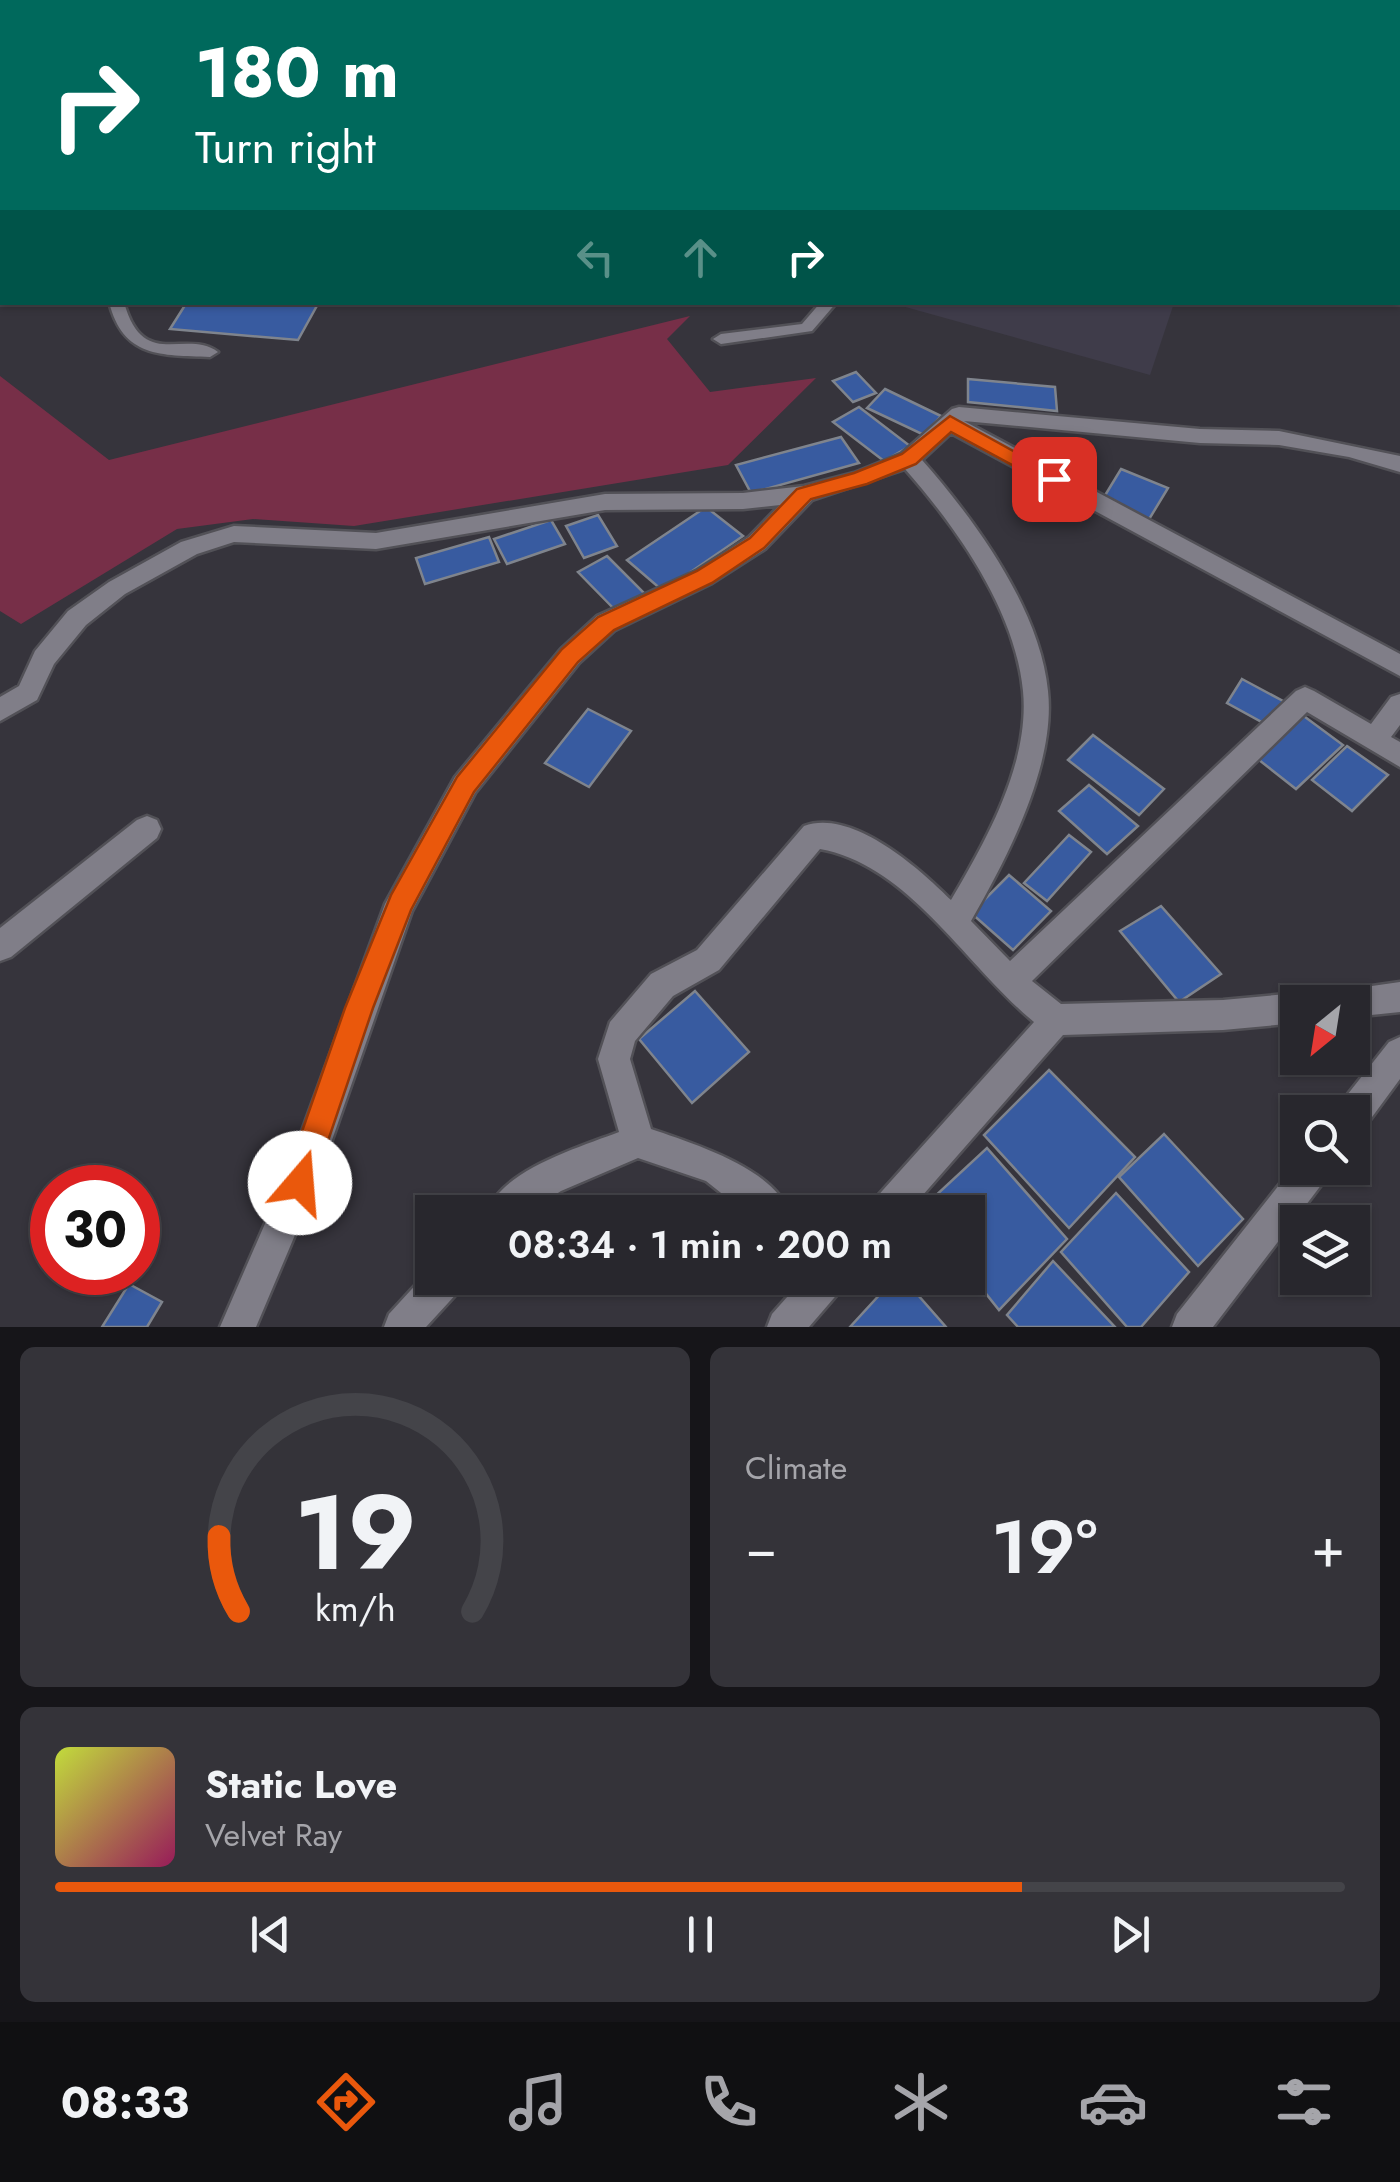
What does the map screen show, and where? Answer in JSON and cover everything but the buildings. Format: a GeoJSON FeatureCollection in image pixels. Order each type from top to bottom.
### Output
{"type":"FeatureCollection","features":[{"type":"Feature","properties":{"kind":"street"},"geometry":{"type":"LineString","coordinates":[[0,710],[28,693],[44,658],[78,618],[117,588],[190,548],[234,534],[376,541],[605,502],[743,502],[804,494],[860,479],[909,459],[959,414],[1200,436],[1278,438],[1350,450],[1400,464]]}},
{"type":"Feature","properties":{"kind":"street"},"geometry":{"type":"LineString","coordinates":[[950,422],[1400,666]]}},
{"type":"Feature","properties":{"kind":"street"},"geometry":{"type":"LineString","coordinates":[[909,459],[963,519],[990,562],[1010,603],[1036,694],[1024,773],[996,852],[954,923]]}},
{"type":"Feature","properties":{"kind":"street"},"geometry":{"type":"LineString","coordinates":[[238,1327],[300,1183],[392,922],[465,785],[570,656],[606,624],[704,577],[757,543],[804,494]]}},
{"type":"Feature","properties":{"kind":"street"},"geometry":{"type":"LineString","coordinates":[[1008,982],[1305,698],[1390,750]]}},
{"type":"Feature","properties":{"kind":"street"},"geometry":{"type":"LineString","coordinates":[[1390,750],[1374,740],[1400,705]]}},
{"type":"Feature","properties":{"kind":"street"},"geometry":{"type":"LineString","coordinates":[[0,947],[147,829]]}},
{"type":"Feature","properties":{"kind":"street"},"geometry":{"type":"LineString","coordinates":[[638,1141],[614,1059],[622,1034],[662,985],[708,960],[814,834],[842,838],[889,859],[1008,982],[1056,1020],[1280,1010]]}},
{"type":"Feature","properties":{"kind":"street"},"geometry":{"type":"LineString","coordinates":[[1370,1000],[1400,997]]}},
{"type":"Feature","properties":{"kind":"street"},"geometry":{"type":"LineString","coordinates":[[901,1195],[1056,1020]]}},
{"type":"Feature","properties":{"kind":"street"},"geometry":{"type":"LineString","coordinates":[[1368,1095],[1400,1054]]}},
{"type":"Feature","properties":{"kind":"street"},"geometry":{"type":"LineString","coordinates":[[525,1195],[567,1171],[638,1141],[716,1168],[750,1195]]}},
{"type":"Feature","properties":{"kind":"street"},"geometry":{"type":"LineString","coordinates":[[1190,1327],[1300,1185]]}},
{"type":"Feature","properties":{"kind":"street"},"geometry":{"type":"LineString","coordinates":[[402,1327],[431,1295]]}},
{"type":"Feature","properties":{"kind":"street"},"geometry":{"type":"LineString","coordinates":[[786,1327],[813,1295]]}},
{"type":"Feature","properties":{"kind":"lane"},"geometry":{"type":"LineString","coordinates":[[117,305],[120,323],[135,342],[158,349],[210,352]]}},
{"type":"Feature","properties":{"kind":"lane"},"geometry":{"type":"LineString","coordinates":[[721,339],[807,328],[827,305]]}},
{"type":"Feature","properties":{"kind":"shaded area"},"geometry":{"type":"Polygon","coordinates":[[[898,305],[1173,305],[1150,375],[898,305]]]}},
{"type":"Feature","properties":{"kind":"shaded area"},"geometry":{"type":"Polygon","coordinates":[[[690,316],[667,339],[710,392],[816,378],[728,465],[354,526],[253,519],[177,529],[21,624],[0,611],[0,376],[109,460],[690,316]]]}},
{"type":"Feature","properties":{"kind":"route"},"geometry":{"type":"LineString","coordinates":[[300,1183],[335,1074],[400,904],[465,785],[522,720],[570,656],[606,624],[704,577],[757,543],[797,506],[804,494],[860,479],[909,459],[950,422],[1054,479]]}}]}
